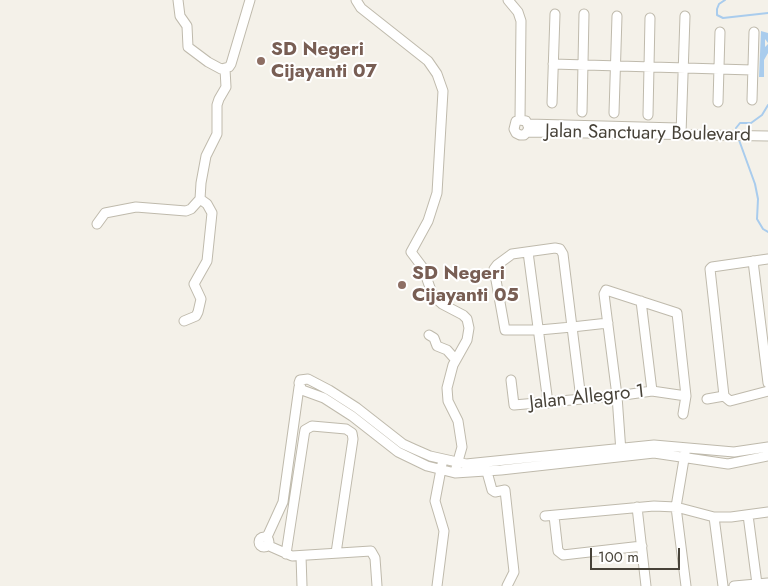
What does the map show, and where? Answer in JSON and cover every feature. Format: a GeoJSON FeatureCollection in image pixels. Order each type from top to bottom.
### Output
{"type":"FeatureCollection","features":[{"type":"Feature","properties":{"kind":"street"},"geometry":{"type":"LineString","coordinates":[[178,0],[180,16],[187,26],[188,47],[216,67],[225,69]]}},
{"type":"Feature","properties":{"kind":"street"},"geometry":{"type":"LineString","coordinates":[[225,69],[231,64],[250,0]]}},
{"type":"Feature","properties":{"kind":"street"},"geometry":{"type":"LineString","coordinates":[[356,0],[361,8],[428,61],[443,91],[437,194],[428,221],[411,252],[423,268],[433,296],[442,304],[458,311],[467,319],[468,335],[455,359],[447,394],[448,401],[458,421],[462,447],[455,473]]}},
{"type":"Feature","properties":{"kind":"street","name":"Jalan Sanctuary Boulevard"},"geometry":{"type":"LineString","coordinates":[[508,0],[518,12],[521,21],[525,125],[768,136]]}},
{"type":"Feature","properties":{"kind":"street"},"geometry":{"type":"LineString","coordinates":[[552,103],[555,14]]}},
{"type":"Feature","properties":{"kind":"street"},"geometry":{"type":"LineString","coordinates":[[582,112],[584,14]]}},
{"type":"Feature","properties":{"kind":"street"},"geometry":{"type":"LineString","coordinates":[[614,113],[617,16]]}},
{"type":"Feature","properties":{"kind":"street"},"geometry":{"type":"LineString","coordinates":[[681,131],[685,16]]}},
{"type":"Feature","properties":{"kind":"street"},"geometry":{"type":"LineString","coordinates":[[648,115],[650,18]]}},
{"type":"Feature","properties":{"kind":"street"},"geometry":{"type":"LineString","coordinates":[[718,102],[720,32]]}},
{"type":"Feature","properties":{"kind":"street"},"geometry":{"type":"LineString","coordinates":[[752,100],[754,32]]}},
{"type":"Feature","properties":{"kind":"street"},"geometry":{"type":"LineString","coordinates":[[553,64],[752,70]]}},
{"type":"Feature","properties":{"kind":"street"},"geometry":{"type":"LineString","coordinates":[[97,224],[105,213],[136,208],[186,211],[191,209],[200,199],[204,163],[217,134],[217,105],[226,87],[225,69]]}},
{"type":"Feature","properties":{"kind":"street","name":"Jalan Sanctuary Boulevard"},"geometry":{"type":"LineString","coordinates":[[727,133],[768,131]]}},
{"type":"Feature","properties":{"kind":"street"},"geometry":{"type":"LineString","coordinates":[[184,321],[196,316],[198,312],[201,299],[194,284],[207,261],[212,213],[207,204],[200,199]]}},
{"type":"Feature","properties":{"kind":"street"},"geometry":{"type":"LineString","coordinates":[[581,399],[572,327],[563,254],[560,249],[512,254],[494,269],[505,330],[539,330],[572,327],[608,323]]}},
{"type":"Feature","properties":{"kind":"street"},"geometry":{"type":"LineString","coordinates":[[528,252],[548,403]]}},
{"type":"Feature","properties":{"kind":"street"},"geometry":{"type":"LineString","coordinates":[[768,259],[712,267],[710,269],[724,396],[730,401],[768,391]]}},
{"type":"Feature","properties":{"kind":"street"},"geometry":{"type":"LineString","coordinates":[[753,261],[768,383]]}},
{"type":"Feature","properties":{"kind":"street"},"geometry":{"type":"LineString","coordinates":[[621,452],[617,396],[604,294],[606,290],[677,313],[686,396],[683,414]]}},
{"type":"Feature","properties":{"kind":"street"},"geometry":{"type":"LineString","coordinates":[[642,301],[652,391]]}},
{"type":"Feature","properties":{"kind":"street"},"geometry":{"type":"LineString","coordinates":[[429,335],[434,338],[437,346],[447,350],[455,359]]}},
{"type":"Feature","properties":{"kind":"street"},"geometry":{"type":"LineString","coordinates":[[377,586],[375,558],[371,550],[292,556],[267,541],[284,502],[300,380],[304,378],[311,380],[358,408],[403,444],[430,456],[443,459],[466,464],[621,452]]}},
{"type":"Feature","properties":{"kind":"street","name":"Jalan Allegro 1"},"geometry":{"type":"LineString","coordinates":[[511,380],[514,405],[652,391],[686,396]]}},
{"type":"Feature","properties":{"kind":"street"},"geometry":{"type":"LineString","coordinates":[[299,387],[339,407],[398,452],[427,466],[455,473],[487,472],[621,452],[654,445],[728,464],[768,456]]}},
{"type":"Feature","properties":{"kind":"street"},"geometry":{"type":"LineString","coordinates":[[707,399],[724,396]]}},
{"type":"Feature","properties":{"kind":"street"},"geometry":{"type":"LineString","coordinates":[[286,554],[305,430],[312,426],[346,429],[352,433],[353,439],[336,553]]}},
{"type":"Feature","properties":{"kind":"street"},"geometry":{"type":"LineString","coordinates":[[685,453],[734,452],[768,447]]}},
{"type":"Feature","properties":{"kind":"street"},"geometry":{"type":"LineString","coordinates":[[685,453],[676,508],[686,586]]}},
{"type":"Feature","properties":{"kind":"street"},"geometry":{"type":"LineString","coordinates":[[437,586],[444,532],[435,501],[443,459]]}},
{"type":"Feature","properties":{"kind":"street"},"geometry":{"type":"LineString","coordinates":[[487,472],[492,490],[495,492],[505,490],[514,572],[508,586]]}},
{"type":"Feature","properties":{"kind":"street"},"geometry":{"type":"LineString","coordinates":[[637,507],[646,586]]}},
{"type":"Feature","properties":{"kind":"street"},"geometry":{"type":"LineString","coordinates":[[642,546],[563,555],[558,551],[549,516],[637,507],[676,508],[714,517],[768,512]]}},
{"type":"Feature","properties":{"kind":"street"},"geometry":{"type":"LineString","coordinates":[[748,515],[757,584]]}},
{"type":"Feature","properties":{"kind":"street"},"geometry":{"type":"LineString","coordinates":[[714,517],[723,586]]}},
{"type":"Feature","properties":{"kind":"street"},"geometry":{"type":"LineString","coordinates":[[301,556],[302,586]]}},
{"type":"Feature","properties":{"kind":"street"},"geometry":{"type":"LineString","coordinates":[[734,586],[768,583]]}},
{"type":"Feature","properties":{"kind":"water"},"geometry":{"type":"Polygon","coordinates":[[[761,31],[768,33],[768,43],[765,39],[765,47],[768,44],[768,53],[764,60],[764,77],[759,77],[761,31]]]}},
{"type":"Feature","properties":{"kind":"waterway"},"geometry":{"type":"LineString","coordinates":[[725,0],[719,4],[717,9],[717,15],[723,18],[768,13]]}},
{"type":"Feature","properties":{"kind":"waterway"},"geometry":{"type":"LineString","coordinates":[[736,128],[740,123],[751,123],[762,115],[768,105]]}},
{"type":"Feature","properties":{"kind":"waterway"},"geometry":{"type":"LineString","coordinates":[[739,140],[755,184],[758,199],[757,219],[763,229],[768,232]]}},
{"type":"Feature","properties":{"kind":"place","name":"SD Negeri Cijayanti 07"},"geometry":{"type":"Point","coordinates":[261,61]}},
{"type":"Feature","properties":{"kind":"place","name":"SD Negeri Cijayanti 05"},"geometry":{"type":"Point","coordinates":[402,285]}}]}
